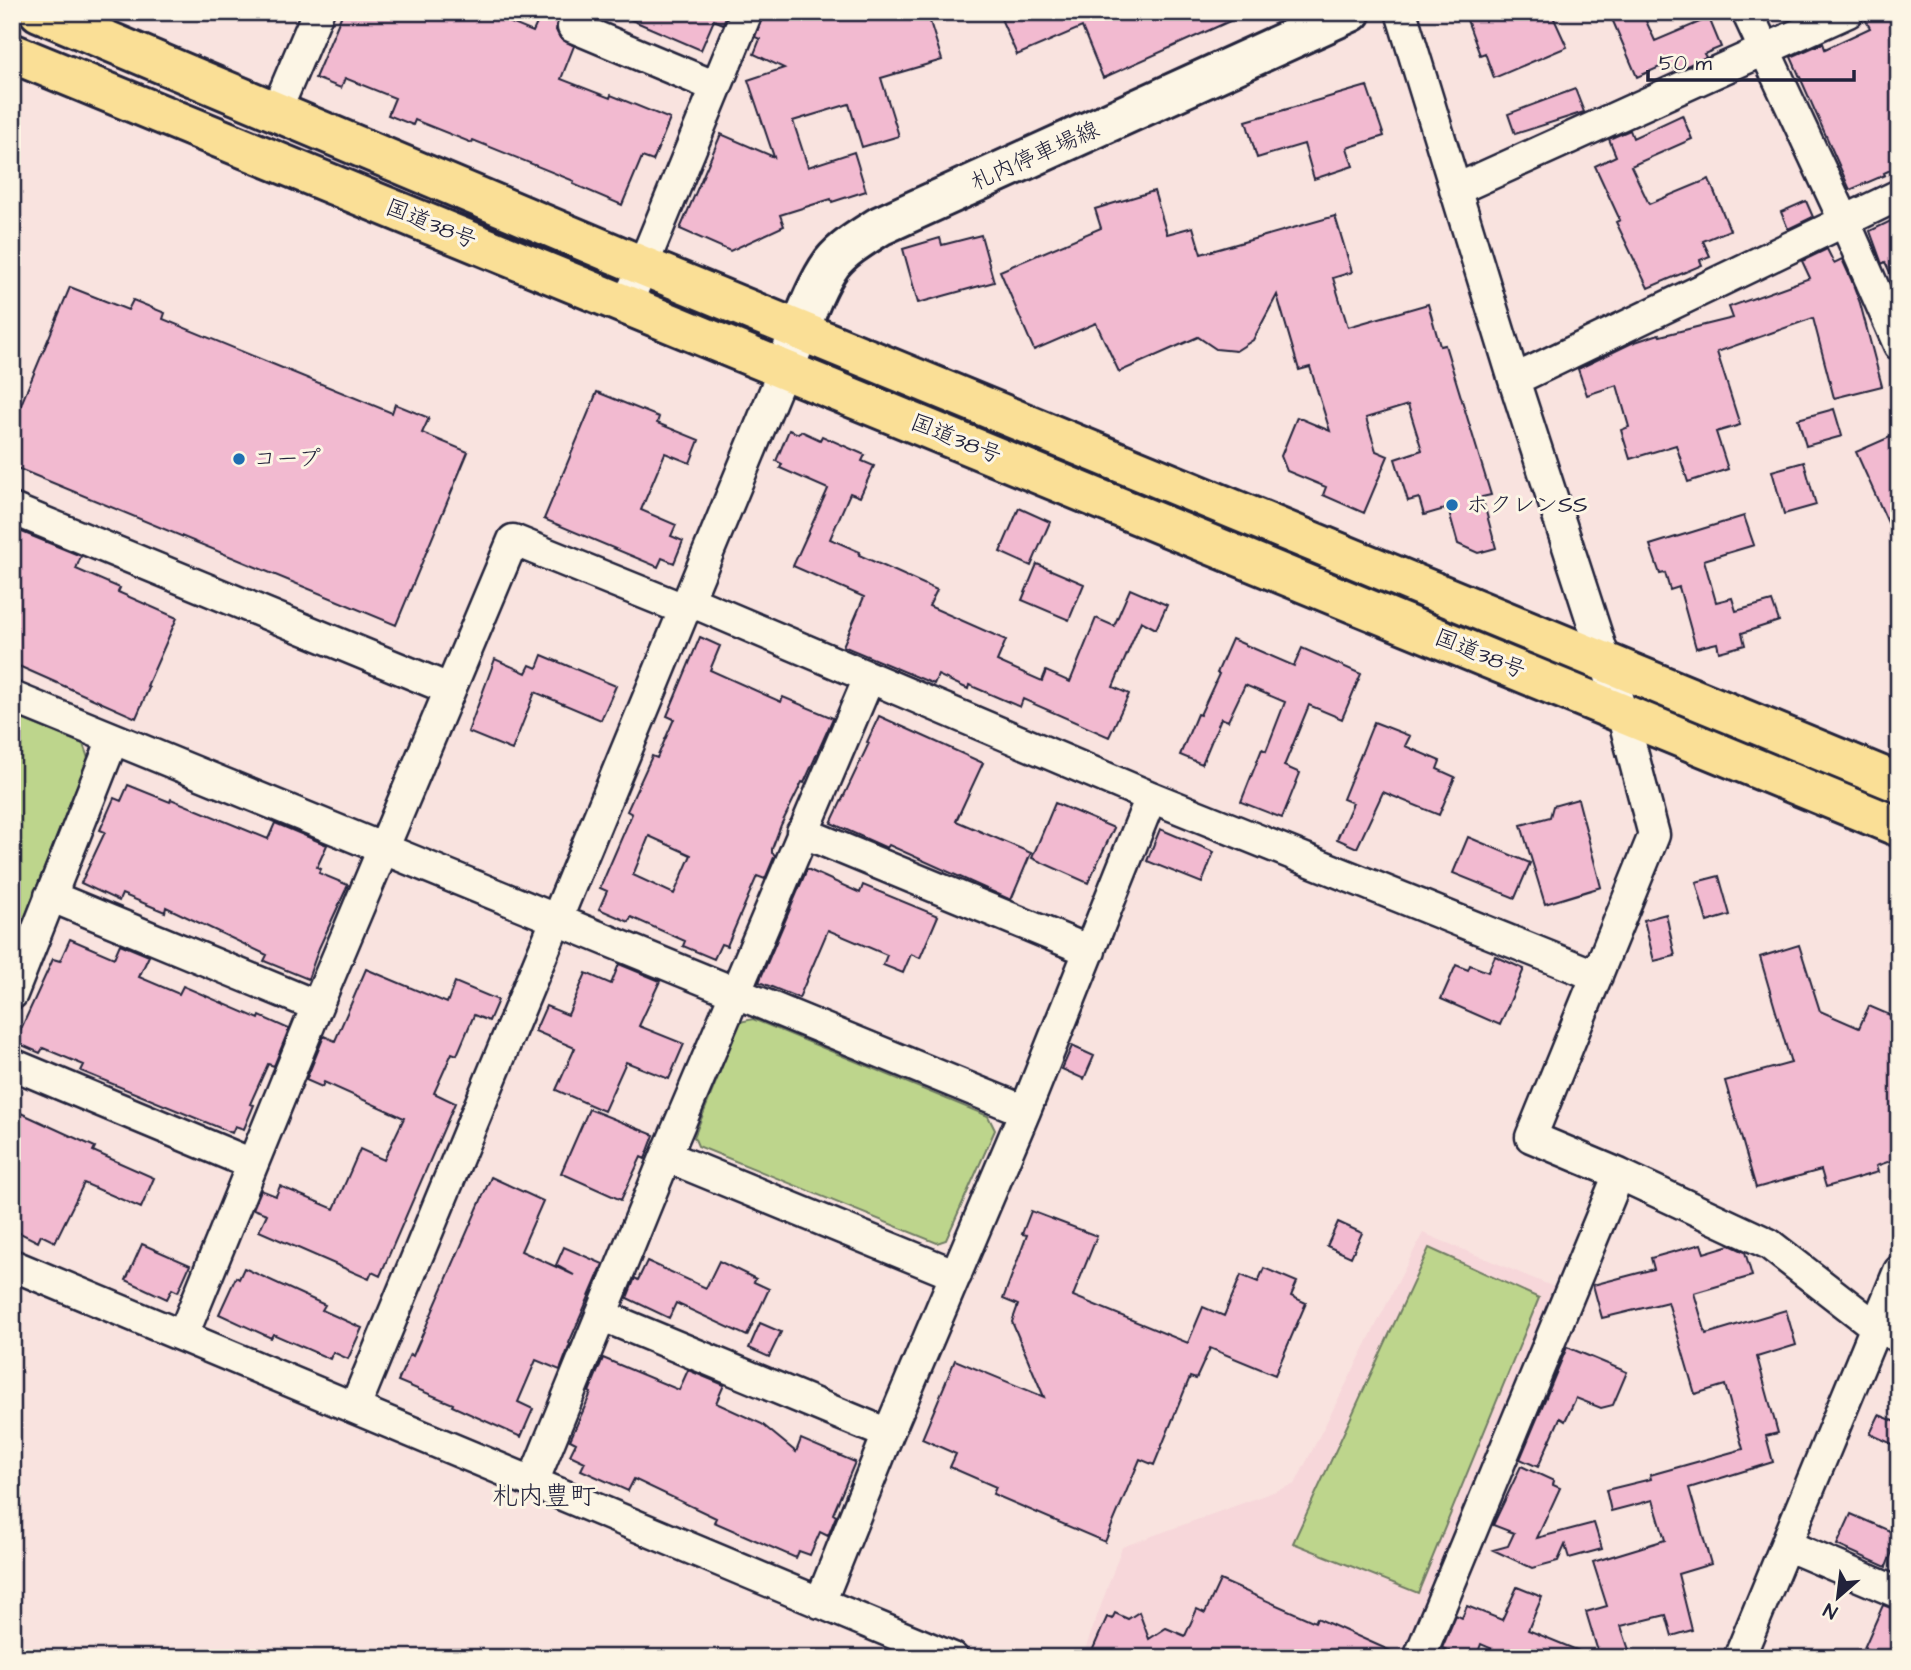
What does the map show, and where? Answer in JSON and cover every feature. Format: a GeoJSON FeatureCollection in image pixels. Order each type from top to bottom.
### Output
{"type":"FeatureCollection","features":[{"type":"Feature","properties":{"kind":"highway","name":"国道38号"},"geometry":{"type":"LineString","coordinates":[[39,12],[642,266],[802,329],[1899,783]]}},
{"type":"Feature","properties":{"kind":"highway","name":"国道38号"},"geometry":{"type":"LineString","coordinates":[[12,53],[1899,827]]}},
{"type":"Feature","properties":{"kind":"main road","name":"札内停車場線"},"geometry":{"type":"LineString","coordinates":[[784,369],[813,299],[832,263],[855,242],[880,226],[1351,12]]}},
{"type":"Feature","properties":{"kind":"street"},"geometry":{"type":"LineString","coordinates":[[276,111],[318,12]]}},
{"type":"Feature","properties":{"kind":"street"},"geometry":{"type":"LineString","coordinates":[[579,12],[573,27],[716,87]]}},
{"type":"Feature","properties":{"kind":"street"},"geometry":{"type":"LineString","coordinates":[[627,304],[747,12]]}},
{"type":"Feature","properties":{"kind":"street"},"geometry":{"type":"LineString","coordinates":[[1401,12],[1514,380],[1622,713],[1654,835],[1531,1137],[1619,1174],[1769,1244],[1887,1332]]}},
{"type":"Feature","properties":{"kind":"street"},"geometry":{"type":"LineString","coordinates":[[1747,12],[1899,345]]}},
{"type":"Feature","properties":{"kind":"street"},"geometry":{"type":"LineString","coordinates":[[1455,190],[1848,12]]}},
{"type":"Feature","properties":{"kind":"street"},"geometry":{"type":"LineString","coordinates":[[1514,380],[1899,195]]}},
{"type":"Feature","properties":{"kind":"street"},"geometry":{"type":"LineString","coordinates":[[355,1407],[784,369]]}},
{"type":"Feature","properties":{"kind":"street"},"geometry":{"type":"LineString","coordinates":[[12,509],[449,689]]}},
{"type":"Feature","properties":{"kind":"street"},"geometry":{"type":"LineString","coordinates":[[183,1335],[317,1006],[513,540],[688,605],[1151,797],[1597,976]]}},
{"type":"Feature","properties":{"kind":"street"},"geometry":{"type":"LineString","coordinates":[[533,1482],[734,993],[869,678]]}},
{"type":"Feature","properties":{"kind":"street"},"geometry":{"type":"LineString","coordinates":[[12,697],[1025,1111]]}},
{"type":"Feature","properties":{"kind":"street"},"geometry":{"type":"LineString","coordinates":[[12,994],[113,738]]}},
{"type":"Feature","properties":{"kind":"street"},"geometry":{"type":"LineString","coordinates":[[820,1603],[888,1434],[1025,1111],[1151,797]]}},
{"type":"Feature","properties":{"kind":"street"},"geometry":{"type":"LineString","coordinates":[[802,832],[1090,951]]}},
{"type":"Feature","properties":{"kind":"street"},"geometry":{"type":"LineString","coordinates":[[50,896],[317,1006]]}},
{"type":"Feature","properties":{"kind":"street"},"geometry":{"type":"LineString","coordinates":[[12,1064],[252,1164]]}},
{"type":"Feature","properties":{"kind":"street"},"geometry":{"type":"LineString","coordinates":[[666,1156],[956,1275]]}},
{"type":"Feature","properties":{"kind":"street"},"geometry":{"type":"LineString","coordinates":[[1419,1658],[1619,1174]]}},
{"type":"Feature","properties":{"kind":"street"},"geometry":{"type":"LineString","coordinates":[[12,1265],[953,1658]]}},
{"type":"Feature","properties":{"kind":"street"},"geometry":{"type":"LineString","coordinates":[[1740,1658],[1786,1545],[1887,1332],[1899,1271]]}},
{"type":"Feature","properties":{"kind":"street"},"geometry":{"type":"LineString","coordinates":[[601,1315],[888,1434]]}},
{"type":"Feature","properties":{"kind":"street"},"geometry":{"type":"LineString","coordinates":[[1786,1545],[1899,1593]]}},
{"type":"Feature","properties":{"kind":"shaded area"},"geometry":{"type":"Polygon","coordinates":[[[1423,1233],[1554,1287],[1401,1658],[1082,1658],[1122,1547],[1295,1484],[1423,1233]]]}},
{"type":"Feature","properties":{"kind":"green space"},"geometry":{"type":"Polygon","coordinates":[[[12,715],[83,744],[88,758],[12,949],[12,715]]]}},
{"type":"Feature","properties":{"kind":"green space"},"geometry":{"type":"Polygon","coordinates":[[[753,1019],[988,1116],[995,1130],[946,1240],[937,1243],[698,1146],[694,1137],[740,1022],[753,1019]]]}},
{"type":"Feature","properties":{"kind":"green space"},"geometry":{"type":"Polygon","coordinates":[[[1429,1248],[1539,1298],[1418,1593],[1293,1543],[1429,1248]]]}},
{"type":"Feature","properties":{"kind":"building"},"geometry":{"type":"Polygon","coordinates":[[[343,12],[484,12],[533,32],[542,12],[560,12],[556,30],[560,38],[574,46],[561,79],[610,98],[611,95],[670,119],[653,161],[642,157],[622,205],[573,184],[574,181],[473,140],[472,143],[415,120],[413,125],[388,115],[395,98],[345,78],[341,88],[315,78],[343,12]]]}},
{"type":"Feature","properties":{"kind":"building"},"geometry":{"type":"Polygon","coordinates":[[[613,12],[728,12],[723,24],[714,20],[701,50],[613,12]]]}},
{"type":"Feature","properties":{"kind":"building"},"geometry":{"type":"Polygon","coordinates":[[[764,12],[927,12],[942,60],[881,78],[899,136],[862,147],[849,104],[793,121],[808,167],[854,152],[866,191],[780,215],[784,226],[730,251],[680,229],[721,134],[774,157],[748,80],[784,68],[754,54],[760,39],[755,37],[764,12]]]}},
{"type":"Feature","properties":{"kind":"building"},"geometry":{"type":"Polygon","coordinates":[[[998,12],[1250,12],[1103,78],[1082,27],[1017,55],[998,12]]]}},
{"type":"Feature","properties":{"kind":"building"},"geometry":{"type":"Polygon","coordinates":[[[1464,12],[1551,12],[1567,47],[1494,78],[1485,53],[1480,55],[1464,12]]]}},
{"type":"Feature","properties":{"kind":"building"},"geometry":{"type":"Polygon","coordinates":[[[1609,12],[1642,12],[1655,41],[1709,18],[1721,47],[1676,71],[1669,63],[1637,77],[1609,12]]]}},
{"type":"Feature","properties":{"kind":"building"},"geometry":{"type":"Polygon","coordinates":[[[1865,12],[1894,12],[1899,22],[1899,166],[1850,190],[1791,57],[1823,43],[1825,49],[1870,28],[1864,17],[1865,12]]]}},
{"type":"Feature","properties":{"kind":"building"},"geometry":{"type":"Polygon","coordinates":[[[1367,86],[1384,136],[1347,148],[1353,166],[1314,179],[1304,144],[1257,158],[1246,121],[1367,86]]]}},
{"type":"Feature","properties":{"kind":"building"},"geometry":{"type":"Polygon","coordinates":[[[1575,89],[1584,112],[1515,134],[1508,114],[1575,89]]]}},
{"type":"Feature","properties":{"kind":"building"},"geometry":{"type":"Polygon","coordinates":[[[1682,115],[1692,139],[1631,166],[1649,204],[1709,179],[1730,230],[1703,241],[1710,256],[1700,260],[1702,265],[1648,288],[1616,222],[1620,220],[1595,166],[1616,156],[1609,139],[1630,130],[1633,138],[1682,115]]]}},
{"type":"Feature","properties":{"kind":"building"},"geometry":{"type":"Polygon","coordinates":[[[1154,191],[1167,234],[1193,227],[1201,254],[1335,216],[1352,272],[1333,278],[1348,327],[1428,304],[1440,346],[1445,345],[1491,495],[1482,497],[1496,548],[1478,553],[1458,544],[1448,508],[1424,515],[1419,498],[1408,501],[1395,459],[1422,450],[1408,405],[1366,418],[1376,451],[1388,456],[1364,513],[1323,495],[1326,487],[1287,471],[1281,456],[1297,417],[1330,431],[1310,367],[1299,370],[1277,295],[1253,340],[1236,351],[1216,349],[1198,337],[1119,372],[1096,323],[1034,350],[1000,271],[1101,228],[1095,209],[1154,191]]]}},
{"type":"Feature","properties":{"kind":"building"},"geometry":{"type":"Polygon","coordinates":[[[1806,201],[1813,217],[1788,229],[1781,212],[1806,201]]]}},
{"type":"Feature","properties":{"kind":"building"},"geometry":{"type":"Polygon","coordinates":[[[1899,217],[1899,291],[1885,262],[1882,264],[1870,231],[1899,217]]]}},
{"type":"Feature","properties":{"kind":"building"},"geometry":{"type":"Polygon","coordinates":[[[981,235],[994,282],[918,303],[903,249],[940,238],[942,245],[981,235]]]}},
{"type":"Feature","properties":{"kind":"building"},"geometry":{"type":"Polygon","coordinates":[[[1827,249],[1834,263],[1842,259],[1851,279],[1882,386],[1834,398],[1813,318],[1717,352],[1740,425],[1716,432],[1728,469],[1688,482],[1676,445],[1630,459],[1621,430],[1629,427],[1617,385],[1587,395],[1578,369],[1632,343],[1659,334],[1660,336],[1733,318],[1729,307],[1810,278],[1802,261],[1827,249]]]}},
{"type":"Feature","properties":{"kind":"building","name":"コープ"},"geometry":{"type":"Polygon","coordinates":[[[70,287],[128,310],[133,300],[165,313],[163,319],[392,413],[395,404],[429,418],[422,433],[468,452],[396,625],[12,466],[12,426],[70,287]]]}},
{"type":"Feature","properties":{"kind":"building"},"geometry":{"type":"Polygon","coordinates":[[[597,392],[659,417],[657,423],[699,440],[690,463],[665,453],[641,510],[676,525],[671,536],[683,541],[674,563],[662,558],[658,567],[544,519],[597,392]]]}},
{"type":"Feature","properties":{"kind":"building"},"geometry":{"type":"Polygon","coordinates":[[[1834,409],[1842,436],[1806,446],[1798,419],[1834,409]]]}},
{"type":"Feature","properties":{"kind":"building"},"geometry":{"type":"Polygon","coordinates":[[[789,430],[799,434],[801,431],[820,440],[822,436],[865,455],[862,461],[874,466],[860,497],[850,493],[830,539],[937,590],[929,606],[1006,640],[997,661],[1042,681],[1046,671],[1070,682],[1096,618],[1114,626],[1130,589],[1167,605],[1156,629],[1141,621],[1113,687],[1129,694],[1109,737],[1023,699],[1020,707],[969,685],[968,689],[938,675],[934,684],[843,646],[864,597],[793,566],[828,489],[780,468],[782,464],[776,461],[789,430]]]}},
{"type":"Feature","properties":{"kind":"building"},"geometry":{"type":"Polygon","coordinates":[[[1899,433],[1899,547],[1856,452],[1899,433]]]}},
{"type":"Feature","properties":{"kind":"building"},"geometry":{"type":"Polygon","coordinates":[[[1804,462],[1816,505],[1784,514],[1772,471],[1804,462]]]}},
{"type":"Feature","properties":{"kind":"building"},"geometry":{"type":"Polygon","coordinates":[[[1019,508],[1050,522],[1031,566],[1000,552],[1019,508]]]}},
{"type":"Feature","properties":{"kind":"building"},"geometry":{"type":"Polygon","coordinates":[[[1744,516],[1754,545],[1704,560],[1716,602],[1732,598],[1736,611],[1772,601],[1779,621],[1742,633],[1745,645],[1719,652],[1717,643],[1696,648],[1679,587],[1670,590],[1665,573],[1660,574],[1650,545],[1744,516]]]}},
{"type":"Feature","properties":{"kind":"building"},"geometry":{"type":"Polygon","coordinates":[[[12,528],[81,556],[76,569],[120,588],[118,592],[177,618],[136,718],[12,663],[12,528]]]}},
{"type":"Feature","properties":{"kind":"building"},"geometry":{"type":"Polygon","coordinates":[[[1037,564],[1084,584],[1069,620],[1022,600],[1037,564]]]}},
{"type":"Feature","properties":{"kind":"building"},"geometry":{"type":"Polygon","coordinates":[[[700,637],[720,646],[710,670],[781,702],[783,697],[833,718],[804,783],[802,782],[781,825],[772,849],[775,855],[765,879],[757,876],[727,946],[721,944],[714,959],[683,946],[685,941],[631,917],[629,922],[599,909],[607,891],[600,888],[632,814],[627,811],[652,756],[657,758],[674,719],[667,716],[700,637]],[[649,836],[633,875],[674,894],[691,855],[649,836]]]}},
{"type":"Feature","properties":{"kind":"building"},"geometry":{"type":"Polygon","coordinates":[[[1232,639],[1294,666],[1302,648],[1361,674],[1342,719],[1309,705],[1284,766],[1300,773],[1282,818],[1241,802],[1262,749],[1266,751],[1285,702],[1245,685],[1228,721],[1221,718],[1202,764],[1180,755],[1197,714],[1200,715],[1219,674],[1217,673],[1232,639]]]}},
{"type":"Feature","properties":{"kind":"building"},"geometry":{"type":"Polygon","coordinates":[[[542,655],[616,686],[601,720],[535,692],[512,750],[468,732],[495,659],[526,673],[530,665],[537,668],[542,655]]]}},
{"type":"Feature","properties":{"kind":"building"},"geometry":{"type":"Polygon","coordinates":[[[879,716],[983,763],[956,821],[1031,853],[1011,900],[889,845],[887,848],[831,823],[879,716]]]}},
{"type":"Feature","properties":{"kind":"building"},"geometry":{"type":"Polygon","coordinates":[[[1374,722],[1410,736],[1405,746],[1440,761],[1437,769],[1455,777],[1439,815],[1383,792],[1357,848],[1337,839],[1353,803],[1343,799],[1374,722]]]}},
{"type":"Feature","properties":{"kind":"building"},"geometry":{"type":"Polygon","coordinates":[[[128,785],[170,802],[171,799],[268,839],[275,823],[327,845],[317,867],[321,869],[319,873],[348,885],[308,979],[264,961],[267,955],[166,907],[165,912],[122,894],[119,901],[81,883],[105,832],[100,830],[114,798],[121,801],[128,785]]]}},
{"type":"Feature","properties":{"kind":"building"},"geometry":{"type":"Polygon","coordinates":[[[1578,799],[1601,887],[1545,904],[1521,825],[1550,817],[1553,806],[1578,799]]]}},
{"type":"Feature","properties":{"kind":"building"},"geometry":{"type":"Polygon","coordinates":[[[1055,803],[1114,828],[1088,883],[1032,858],[1055,803]]]}},
{"type":"Feature","properties":{"kind":"building"},"geometry":{"type":"Polygon","coordinates":[[[1160,829],[1214,852],[1202,883],[1147,861],[1160,829]]]}},
{"type":"Feature","properties":{"kind":"building"},"geometry":{"type":"Polygon","coordinates":[[[1468,837],[1530,863],[1515,898],[1453,873],[1468,837]]]}},
{"type":"Feature","properties":{"kind":"building"},"geometry":{"type":"Polygon","coordinates":[[[807,869],[860,893],[863,885],[938,916],[920,958],[911,954],[903,973],[883,965],[887,955],[828,930],[799,998],[759,982],[807,869]]]}},
{"type":"Feature","properties":{"kind":"building"},"geometry":{"type":"Polygon","coordinates":[[[1719,876],[1730,915],[1707,922],[1696,882],[1719,876]]]}},
{"type":"Feature","properties":{"kind":"building"},"geometry":{"type":"Polygon","coordinates":[[[1666,914],[1675,956],[1654,961],[1644,920],[1666,914]]]}},
{"type":"Feature","properties":{"kind":"building"},"geometry":{"type":"Polygon","coordinates":[[[70,939],[114,958],[120,944],[149,956],[139,977],[179,994],[183,986],[289,1029],[274,1066],[268,1064],[250,1104],[254,1105],[244,1129],[235,1126],[232,1133],[81,1071],[84,1065],[43,1048],[40,1053],[15,1042],[53,959],[60,961],[70,939]]]}},
{"type":"Feature","properties":{"kind":"building"},"geometry":{"type":"Polygon","coordinates":[[[1799,945],[1820,1011],[1859,1028],[1869,1006],[1899,1019],[1899,1158],[1876,1166],[1878,1172],[1826,1187],[1821,1170],[1756,1188],[1725,1081],[1791,1063],[1760,957],[1799,945]]]}},
{"type":"Feature","properties":{"kind":"building"},"geometry":{"type":"Polygon","coordinates":[[[1495,956],[1524,969],[1500,1025],[1441,999],[1456,965],[1468,970],[1470,965],[1488,972],[1495,956]]]}},
{"type":"Feature","properties":{"kind":"building"},"geometry":{"type":"Polygon","coordinates":[[[619,964],[660,981],[639,1026],[684,1044],[669,1079],[626,1062],[604,1111],[556,1090],[575,1048],[535,1031],[546,1006],[568,1015],[586,973],[611,984],[619,964]]]}},
{"type":"Feature","properties":{"kind":"building"},"geometry":{"type":"Polygon","coordinates":[[[366,969],[447,1003],[455,982],[498,1000],[489,1021],[474,1015],[457,1055],[452,1053],[434,1093],[455,1103],[380,1276],[372,1272],[369,1279],[259,1231],[267,1214],[253,1209],[261,1190],[276,1196],[280,1186],[334,1209],[360,1149],[384,1160],[404,1118],[324,1082],[322,1087],[306,1080],[324,1036],[335,1041],[366,969]]]}},
{"type":"Feature","properties":{"kind":"building"},"geometry":{"type":"Polygon","coordinates":[[[1072,1046],[1094,1056],[1084,1079],[1062,1069],[1072,1046]]]}},
{"type":"Feature","properties":{"kind":"building"},"geometry":{"type":"Polygon","coordinates":[[[12,1109],[95,1147],[93,1151],[154,1178],[141,1208],[84,1183],[55,1242],[41,1235],[38,1242],[12,1229],[12,1109]]]}},
{"type":"Feature","properties":{"kind":"building"},"geometry":{"type":"Polygon","coordinates":[[[589,1109],[654,1135],[645,1159],[641,1157],[621,1200],[561,1173],[589,1109]]]}},
{"type":"Feature","properties":{"kind":"building"},"geometry":{"type":"Polygon","coordinates":[[[491,1177],[543,1201],[521,1251],[574,1275],[556,1265],[564,1247],[603,1264],[560,1370],[536,1360],[518,1402],[533,1409],[521,1437],[398,1381],[410,1354],[413,1356],[491,1177]]]}},
{"type":"Feature","properties":{"kind":"building"},"geometry":{"type":"Polygon","coordinates":[[[1031,1211],[1097,1236],[1073,1296],[1188,1343],[1203,1307],[1224,1316],[1241,1275],[1258,1282],[1264,1268],[1297,1282],[1291,1296],[1306,1303],[1275,1375],[1210,1348],[1196,1379],[1190,1377],[1154,1465],[1140,1459],[1105,1542],[993,1494],[996,1487],[950,1467],[956,1454],[922,1439],[955,1360],[1044,1397],[1012,1322],[1018,1305],[1003,1299],[1027,1235],[1022,1234],[1031,1211]]]}},
{"type":"Feature","properties":{"kind":"building"},"geometry":{"type":"Polygon","coordinates":[[[1338,1222],[1362,1233],[1351,1257],[1327,1246],[1338,1222]]]}},
{"type":"Feature","properties":{"kind":"building"},"geometry":{"type":"Polygon","coordinates":[[[142,1244],[190,1265],[178,1292],[172,1289],[167,1299],[126,1280],[142,1244]]]}},
{"type":"Feature","properties":{"kind":"building"},"geometry":{"type":"Polygon","coordinates":[[[1701,1244],[1704,1253],[1730,1245],[1745,1252],[1752,1276],[1694,1293],[1706,1334],[1786,1310],[1796,1345],[1757,1357],[1778,1433],[1766,1436],[1773,1462],[1689,1488],[1711,1564],[1678,1574],[1692,1630],[1672,1636],[1666,1615],[1621,1626],[1629,1650],[1623,1651],[1625,1658],[1600,1658],[1586,1612],[1607,1606],[1593,1562],[1665,1540],[1653,1500],[1611,1511],[1606,1490],[1651,1479],[1650,1475],[1743,1449],[1725,1385],[1695,1394],[1668,1302],[1602,1318],[1593,1285],[1654,1269],[1651,1258],[1701,1244]]]}},
{"type":"Feature","properties":{"kind":"building"},"geometry":{"type":"Polygon","coordinates":[[[647,1261],[706,1288],[719,1261],[756,1279],[754,1282],[769,1289],[747,1336],[676,1303],[669,1318],[627,1298],[635,1278],[638,1280],[647,1261]]]}},
{"type":"Feature","properties":{"kind":"building"},"geometry":{"type":"Polygon","coordinates":[[[244,1268],[325,1305],[322,1310],[362,1328],[348,1359],[333,1352],[330,1359],[273,1334],[271,1338],[219,1314],[236,1277],[239,1279],[244,1268]]]}},
{"type":"Feature","properties":{"kind":"building"},"geometry":{"type":"Polygon","coordinates":[[[760,1323],[781,1332],[769,1357],[749,1348],[760,1323]]]}},
{"type":"Feature","properties":{"kind":"building"},"geometry":{"type":"Polygon","coordinates":[[[1567,1347],[1627,1372],[1613,1405],[1601,1408],[1576,1398],[1565,1421],[1560,1418],[1538,1467],[1520,1459],[1567,1347]]]}},
{"type":"Feature","properties":{"kind":"building"},"geometry":{"type":"Polygon","coordinates":[[[603,1358],[679,1390],[688,1370],[724,1385],[716,1403],[762,1424],[796,1452],[801,1439],[855,1462],[833,1514],[836,1516],[828,1536],[820,1532],[810,1555],[799,1551],[796,1558],[714,1522],[716,1518],[634,1479],[628,1491],[581,1470],[585,1462],[570,1455],[576,1443],[570,1440],[603,1358]]]}},
{"type":"Feature","properties":{"kind":"building"},"geometry":{"type":"Polygon","coordinates":[[[1879,1415],[1899,1423],[1899,1447],[1870,1434],[1879,1415]]]}},
{"type":"Feature","properties":{"kind":"building"},"geometry":{"type":"Polygon","coordinates":[[[1521,1466],[1554,1481],[1553,1485],[1560,1488],[1537,1538],[1594,1523],[1602,1549],[1569,1558],[1565,1545],[1558,1561],[1532,1568],[1493,1550],[1508,1546],[1514,1533],[1493,1525],[1521,1466]]]}},
{"type":"Feature","properties":{"kind":"building"},"geometry":{"type":"Polygon","coordinates":[[[1851,1514],[1899,1535],[1886,1567],[1837,1545],[1851,1514]]]}},
{"type":"Feature","properties":{"kind":"building"},"geometry":{"type":"Polygon","coordinates":[[[1220,1580],[1315,1622],[1317,1618],[1402,1658],[1089,1658],[1107,1617],[1112,1619],[1115,1613],[1128,1619],[1139,1612],[1149,1639],[1166,1628],[1185,1636],[1197,1609],[1205,1613],[1220,1580]]]}},
{"type":"Feature","properties":{"kind":"building"},"geometry":{"type":"Polygon","coordinates":[[[1517,1587],[1542,1597],[1528,1630],[1596,1658],[1513,1658],[1481,1644],[1476,1658],[1465,1658],[1442,1648],[1456,1615],[1462,1618],[1467,1606],[1502,1620],[1517,1587]]]}},
{"type":"Feature","properties":{"kind":"building"},"geometry":{"type":"Polygon","coordinates":[[[1883,1605],[1899,1611],[1899,1658],[1886,1658],[1864,1648],[1883,1605]]]}},
{"type":"Feature","properties":{"kind":"place","name":"コープ"},"geometry":{"type":"Point","coordinates":[239,459]}},
{"type":"Feature","properties":{"kind":"place","name":"ホクレンSS"},"geometry":{"type":"Point","coordinates":[1452,505]}},
{"type":"Feature","properties":{"kind":"district","name":"札内豊町"},"geometry":{"type":"Point","coordinates":[544,1496]}}]}
